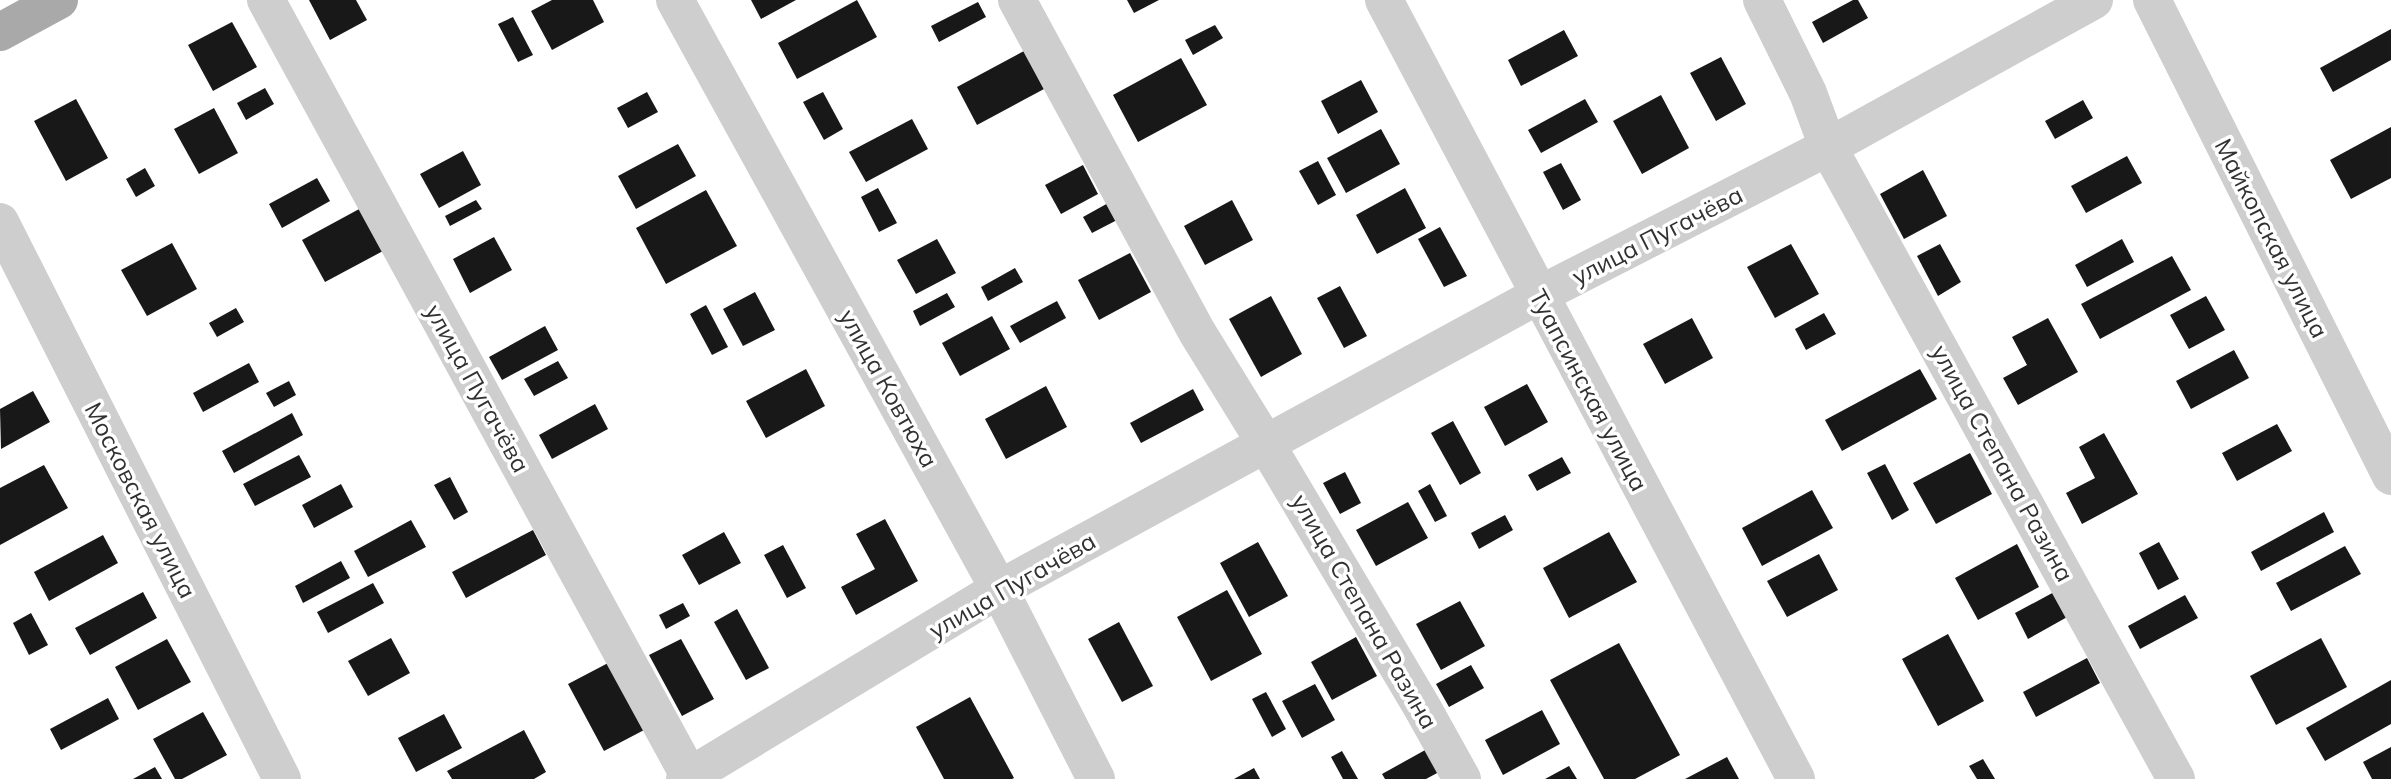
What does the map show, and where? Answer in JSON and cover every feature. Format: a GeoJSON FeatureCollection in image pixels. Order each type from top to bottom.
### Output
{"type":"FeatureCollection","features":[{"type":"Feature","properties":{"kind":"main road"},"geometry":{"type":"LineString","coordinates":[[0,32],[59,0]]}},
{"type":"Feature","properties":{"kind":"street","name":"улица Пугачёва"},"geometry":{"type":"LineString","coordinates":[[266,0],[688,778],[999,589],[1539,295],[1828,147],[2094,0]]}},
{"type":"Feature","properties":{"kind":"street","name":"улица Ковтюха"},"geometry":{"type":"LineString","coordinates":[[676,0],[999,589],[1096,779]]}},
{"type":"Feature","properties":{"kind":"street"},"geometry":{"type":"LineString","coordinates":[[1017,0],[1197,332],[1266,444]]}},
{"type":"Feature","properties":{"kind":"street","name":"Туапсинская улица"},"geometry":{"type":"LineString","coordinates":[[1384,0],[1796,779]]}},
{"type":"Feature","properties":{"kind":"street"},"geometry":{"type":"LineString","coordinates":[[1762,0],[1808,93],[1828,147]]}},
{"type":"Feature","properties":{"kind":"street","name":"Майкопская улица"},"geometry":{"type":"LineString","coordinates":[[2152,0],[2391,476]]}},
{"type":"Feature","properties":{"kind":"street","name":"улица Степана Разина"},"geometry":{"type":"LineString","coordinates":[[1828,147],[2176,779]]}},
{"type":"Feature","properties":{"kind":"street","name":"Московская улица"},"geometry":{"type":"LineString","coordinates":[[0,222],[282,779]]}},
{"type":"Feature","properties":{"kind":"street","name":"улица Степана Разина"},"geometry":{"type":"LineString","coordinates":[[1266,444],[1462,779]]}},
{"type":"Feature","properties":{"kind":"building"},"geometry":{"type":"Polygon","coordinates":[[[309,0],[356,0],[367,20],[330,40],[309,0]]]}},
{"type":"Feature","properties":{"kind":"building"},"geometry":{"type":"Polygon","coordinates":[[[552,0],[593,0],[604,22],[552,50],[531,11],[552,0]]]}},
{"type":"Feature","properties":{"kind":"building"},"geometry":{"type":"Polygon","coordinates":[[[751,0],[796,0],[761,19],[751,0]]]}},
{"type":"Feature","properties":{"kind":"building"},"geometry":{"type":"Polygon","coordinates":[[[857,0],[877,37],[797,79],[778,43],[857,0]]]}},
{"type":"Feature","properties":{"kind":"building"},"geometry":{"type":"Polygon","coordinates":[[[1127,0],[1159,0],[1134,13],[1127,0]]]}},
{"type":"Feature","properties":{"kind":"building"},"geometry":{"type":"Polygon","coordinates":[[[1853,0],[1858,0],[1868,18],[1823,43],[1812,22],[1853,0]]]}},
{"type":"Feature","properties":{"kind":"building"},"geometry":{"type":"Polygon","coordinates":[[[978,2],[986,17],[939,42],[931,26],[978,2]]]}},
{"type":"Feature","properties":{"kind":"building"},"geometry":{"type":"Polygon","coordinates":[[[513,17],[533,55],[518,62],[498,24],[513,17]]]}},
{"type":"Feature","properties":{"kind":"building"},"geometry":{"type":"Polygon","coordinates":[[[232,22],[257,67],[213,91],[188,45],[232,22]]]}},
{"type":"Feature","properties":{"kind":"building"},"geometry":{"type":"Polygon","coordinates":[[[1215,25],[1223,38],[1193,55],[1185,40],[1215,25]]]}},
{"type":"Feature","properties":{"kind":"building"},"geometry":{"type":"Polygon","coordinates":[[[2391,29],[2391,60],[2333,92],[2320,68],[2391,29]]]}},
{"type":"Feature","properties":{"kind":"building"},"geometry":{"type":"Polygon","coordinates":[[[1564,30],[1578,56],[1521,86],[1508,60],[1564,30]]]}},
{"type":"Feature","properties":{"kind":"building"},"geometry":{"type":"Polygon","coordinates":[[[1024,51],[1044,89],[977,125],[957,87],[1024,51]]]}},
{"type":"Feature","properties":{"kind":"building"},"geometry":{"type":"Polygon","coordinates":[[[1721,57],[1746,104],[1716,121],[1690,73],[1721,57]]]}},
{"type":"Feature","properties":{"kind":"building"},"geometry":{"type":"Polygon","coordinates":[[[1181,58],[1207,105],[1138,142],[1113,95],[1181,58]]]}},
{"type":"Feature","properties":{"kind":"building"},"geometry":{"type":"Polygon","coordinates":[[[1361,80],[1378,112],[1338,134],[1321,101],[1361,80]]]}},
{"type":"Feature","properties":{"kind":"building"},"geometry":{"type":"Polygon","coordinates":[[[265,88],[274,104],[246,120],[237,103],[265,88]]]}},
{"type":"Feature","properties":{"kind":"building"},"geometry":{"type":"Polygon","coordinates":[[[647,92],[658,112],[628,128],[617,108],[647,92]]]}},
{"type":"Feature","properties":{"kind":"building"},"geometry":{"type":"Polygon","coordinates":[[[823,92],[843,129],[824,140],[803,102],[823,92]]]}},
{"type":"Feature","properties":{"kind":"building"},"geometry":{"type":"Polygon","coordinates":[[[1661,95],[1689,148],[1642,174],[1613,121],[1661,95]]]}},
{"type":"Feature","properties":{"kind":"building"},"geometry":{"type":"Polygon","coordinates":[[[76,99],[108,158],[66,181],[34,121],[76,99]]]}},
{"type":"Feature","properties":{"kind":"building"},"geometry":{"type":"Polygon","coordinates":[[[1585,99],[1598,122],[1541,153],[1528,130],[1585,99]]]}},
{"type":"Feature","properties":{"kind":"building"},"geometry":{"type":"Polygon","coordinates":[[[2083,100],[2093,118],[2055,139],[2045,121],[2083,100]]]}},
{"type":"Feature","properties":{"kind":"building"},"geometry":{"type":"Polygon","coordinates":[[[214,108],[238,153],[199,174],[174,129],[214,108]]]}},
{"type":"Feature","properties":{"kind":"building"},"geometry":{"type":"Polygon","coordinates":[[[912,119],[928,149],[866,182],[849,152],[912,119]]]}},
{"type":"Feature","properties":{"kind":"building"},"geometry":{"type":"Polygon","coordinates":[[[2391,127],[2391,178],[2351,199],[2330,160],[2391,127]]]}},
{"type":"Feature","properties":{"kind":"building"},"geometry":{"type":"Polygon","coordinates":[[[1381,129],[1400,164],[1346,193],[1327,158],[1381,129]]]}},
{"type":"Feature","properties":{"kind":"building"},"geometry":{"type":"Polygon","coordinates":[[[678,144],[696,176],[636,209],[618,176],[678,144]]]}},
{"type":"Feature","properties":{"kind":"building"},"geometry":{"type":"Polygon","coordinates":[[[463,151],[481,185],[439,208],[420,174],[463,151]]]}},
{"type":"Feature","properties":{"kind":"building"},"geometry":{"type":"Polygon","coordinates":[[[2127,156],[2142,183],[2086,213],[2071,186],[2127,156]]]}},
{"type":"Feature","properties":{"kind":"building"},"geometry":{"type":"Polygon","coordinates":[[[1318,161],[1336,195],[1318,205],[1299,171],[1318,161]]]}},
{"type":"Feature","properties":{"kind":"building"},"geometry":{"type":"Polygon","coordinates":[[[1561,163],[1581,200],[1563,210],[1543,172],[1561,163]]]}},
{"type":"Feature","properties":{"kind":"building"},"geometry":{"type":"Polygon","coordinates":[[[1083,165],[1098,194],[1061,214],[1045,185],[1083,165]]]}},
{"type":"Feature","properties":{"kind":"building"},"geometry":{"type":"Polygon","coordinates":[[[145,168],[155,186],[136,197],[126,179],[145,168]]]}},
{"type":"Feature","properties":{"kind":"building"},"geometry":{"type":"Polygon","coordinates":[[[1923,170],[1947,216],[1904,239],[1880,194],[1923,170]]]}},
{"type":"Feature","properties":{"kind":"building"},"geometry":{"type":"Polygon","coordinates":[[[317,178],[330,201],[282,228],[269,204],[317,178]]]}},
{"type":"Feature","properties":{"kind":"building"},"geometry":{"type":"Polygon","coordinates":[[[878,188],[897,223],[879,232],[861,197],[878,188]]]}},
{"type":"Feature","properties":{"kind":"building"},"geometry":{"type":"Polygon","coordinates":[[[1405,188],[1426,228],[1377,254],[1356,215],[1405,188]]]}},
{"type":"Feature","properties":{"kind":"building"},"geometry":{"type":"Polygon","coordinates":[[[706,190],[737,246],[666,284],[636,228],[706,190]]]}},
{"type":"Feature","properties":{"kind":"building"},"geometry":{"type":"Polygon","coordinates":[[[476,200],[482,209],[450,226],[445,216],[476,200]]]}},
{"type":"Feature","properties":{"kind":"building"},"geometry":{"type":"Polygon","coordinates":[[[1232,200],[1253,240],[1205,265],[1184,226],[1232,200]]]}},
{"type":"Feature","properties":{"kind":"building"},"geometry":{"type":"Polygon","coordinates":[[[1110,202],[1119,219],[1092,233],[1083,217],[1110,202]]]}},
{"type":"Feature","properties":{"kind":"building"},"geometry":{"type":"Polygon","coordinates":[[[361,208],[383,251],[325,282],[302,240],[361,208]]]}},
{"type":"Feature","properties":{"kind":"building"},"geometry":{"type":"Polygon","coordinates":[[[1440,227],[1467,276],[1444,287],[1418,239],[1440,227]]]}},
{"type":"Feature","properties":{"kind":"building"},"geometry":{"type":"Polygon","coordinates":[[[494,237],[512,270],[470,293],[453,259],[494,237]]]}},
{"type":"Feature","properties":{"kind":"building"},"geometry":{"type":"Polygon","coordinates":[[[937,239],[956,273],[916,294],[897,260],[937,239]]]}},
{"type":"Feature","properties":{"kind":"building"},"geometry":{"type":"Polygon","coordinates":[[[2122,239],[2134,262],[2087,287],[2075,265],[2122,239]]]}},
{"type":"Feature","properties":{"kind":"building"},"geometry":{"type":"Polygon","coordinates":[[[172,243],[197,289],[147,316],[121,270],[172,243]]]}},
{"type":"Feature","properties":{"kind":"building"},"geometry":{"type":"Polygon","coordinates":[[[1791,244],[1819,294],[1775,318],[1747,267],[1791,244]]]}},
{"type":"Feature","properties":{"kind":"building"},"geometry":{"type":"Polygon","coordinates":[[[1940,244],[1961,282],[1938,296],[1917,256],[1940,244]]]}},
{"type":"Feature","properties":{"kind":"building"},"geometry":{"type":"Polygon","coordinates":[[[1130,253],[1151,292],[1099,320],[1078,280],[1130,253]]]}},
{"type":"Feature","properties":{"kind":"building"},"geometry":{"type":"Polygon","coordinates":[[[2172,256],[2191,290],[2100,339],[2081,304],[2172,256]]]}},
{"type":"Feature","properties":{"kind":"building"},"geometry":{"type":"Polygon","coordinates":[[[1015,268],[1023,282],[988,301],[981,287],[1015,268]]]}},
{"type":"Feature","properties":{"kind":"building"},"geometry":{"type":"Polygon","coordinates":[[[1340,286],[1367,336],[1344,348],[1317,298],[1340,286]]]}},
{"type":"Feature","properties":{"kind":"building"},"geometry":{"type":"Polygon","coordinates":[[[755,292],[775,330],[743,346],[723,309],[755,292]]]}},
{"type":"Feature","properties":{"kind":"building"},"geometry":{"type":"Polygon","coordinates":[[[947,293],[955,307],[920,326],[913,311],[947,293]]]}},
{"type":"Feature","properties":{"kind":"building"},"geometry":{"type":"Polygon","coordinates":[[[1271,296],[1302,354],[1261,377],[1229,319],[1271,296]]]}},
{"type":"Feature","properties":{"kind":"building"},"geometry":{"type":"Polygon","coordinates":[[[2206,296],[2225,330],[2189,349],[2170,315],[2206,296]]]}},
{"type":"Feature","properties":{"kind":"building"},"geometry":{"type":"Polygon","coordinates":[[[1057,301],[1066,318],[1020,343],[1010,326],[1057,301]]]}},
{"type":"Feature","properties":{"kind":"building"},"geometry":{"type":"Polygon","coordinates":[[[706,305],[728,347],[712,355],[690,314],[706,305]]]}},
{"type":"Feature","properties":{"kind":"building"},"geometry":{"type":"Polygon","coordinates":[[[236,308],[244,322],[217,337],[209,323],[236,308]]]}},
{"type":"Feature","properties":{"kind":"building"},"geometry":{"type":"Polygon","coordinates":[[[1824,313],[1836,334],[1806,350],[1795,329],[1824,313]]]}},
{"type":"Feature","properties":{"kind":"building"},"geometry":{"type":"Polygon","coordinates":[[[992,316],[1010,349],[960,376],[942,343],[992,316]]]}},
{"type":"Feature","properties":{"kind":"building"},"geometry":{"type":"Polygon","coordinates":[[[1692,318],[1713,358],[1665,384],[1643,344],[1692,318]]]}},
{"type":"Feature","properties":{"kind":"building"},"geometry":{"type":"Polygon","coordinates":[[[2048,318],[2078,372],[2018,405],[2003,378],[2027,365],[2012,337],[2048,318]]]}},
{"type":"Feature","properties":{"kind":"building"},"geometry":{"type":"Polygon","coordinates":[[[545,326],[558,350],[502,380],[489,357],[545,326]]]}},
{"type":"Feature","properties":{"kind":"building"},"geometry":{"type":"Polygon","coordinates":[[[2234,350],[2249,378],[2191,409],[2176,381],[2234,350]]]}},
{"type":"Feature","properties":{"kind":"building"},"geometry":{"type":"Polygon","coordinates":[[[558,361],[568,378],[534,396],[524,379],[558,361]]]}},
{"type":"Feature","properties":{"kind":"building"},"geometry":{"type":"Polygon","coordinates":[[[249,363],[259,382],[203,412],[193,393],[249,363]]]}},
{"type":"Feature","properties":{"kind":"building"},"geometry":{"type":"Polygon","coordinates":[[[806,369],[825,406],[766,438],[746,401],[806,369]]]}},
{"type":"Feature","properties":{"kind":"building"},"geometry":{"type":"Polygon","coordinates":[[[1920,369],[1937,399],[1842,451],[1825,420],[1920,369]]]}},
{"type":"Feature","properties":{"kind":"building"},"geometry":{"type":"Polygon","coordinates":[[[289,381],[296,395],[274,407],[266,393],[289,381]]]}},
{"type":"Feature","properties":{"kind":"building"},"geometry":{"type":"Polygon","coordinates":[[[1527,384],[1548,422],[1505,446],[1484,407],[1527,384]]]}},
{"type":"Feature","properties":{"kind":"building"},"geometry":{"type":"Polygon","coordinates":[[[1046,386],[1067,427],[1006,459],[985,419],[1046,386]]]}},
{"type":"Feature","properties":{"kind":"building"},"geometry":{"type":"Polygon","coordinates":[[[1193,389],[1204,410],[1141,443],[1130,423],[1193,389]]]}},
{"type":"Feature","properties":{"kind":"building"},"geometry":{"type":"Polygon","coordinates":[[[33,391],[50,422],[1,449],[0,409],[33,391]]]}},
{"type":"Feature","properties":{"kind":"building"},"geometry":{"type":"Polygon","coordinates":[[[595,404],[608,429],[552,459],[539,435],[595,404]]]}},
{"type":"Feature","properties":{"kind":"building"},"geometry":{"type":"Polygon","coordinates":[[[292,413],[303,435],[234,473],[222,451],[292,413]]]}},
{"type":"Feature","properties":{"kind":"building"},"geometry":{"type":"Polygon","coordinates":[[[1453,421],[1481,473],[1460,485],[1431,433],[1453,421]]]}},
{"type":"Feature","properties":{"kind":"building"},"geometry":{"type":"Polygon","coordinates":[[[2277,424],[2292,451],[2237,481],[2222,453],[2277,424]]]}},
{"type":"Feature","properties":{"kind":"building"},"geometry":{"type":"Polygon","coordinates":[[[2104,433],[2138,494],[2082,524],[2066,493],[2095,478],[2079,447],[2104,433]]]}},
{"type":"Feature","properties":{"kind":"building"},"geometry":{"type":"Polygon","coordinates":[[[1970,453],[1992,494],[1936,524],[1913,483],[1970,453]]]}},
{"type":"Feature","properties":{"kind":"building"},"geometry":{"type":"Polygon","coordinates":[[[299,455],[311,477],[255,506],[243,484],[299,455]]]}},
{"type":"Feature","properties":{"kind":"building"},"geometry":{"type":"Polygon","coordinates":[[[1562,457],[1571,473],[1537,491],[1528,475],[1562,457]]]}},
{"type":"Feature","properties":{"kind":"building"},"geometry":{"type":"Polygon","coordinates":[[[1885,464],[1909,510],[1892,520],[1867,473],[1885,464]]]}},
{"type":"Feature","properties":{"kind":"building"},"geometry":{"type":"Polygon","coordinates":[[[44,465],[68,508],[0,545],[0,488],[44,465]]]}},
{"type":"Feature","properties":{"kind":"building"},"geometry":{"type":"Polygon","coordinates":[[[1345,472],[1361,503],[1340,514],[1323,483],[1345,472]]]}},
{"type":"Feature","properties":{"kind":"building"},"geometry":{"type":"Polygon","coordinates":[[[450,477],[468,512],[454,520],[434,485],[450,477]]]}},
{"type":"Feature","properties":{"kind":"building"},"geometry":{"type":"Polygon","coordinates":[[[341,484],[353,507],[314,528],[302,505],[341,484]]]}},
{"type":"Feature","properties":{"kind":"building"},"geometry":{"type":"Polygon","coordinates":[[[1430,484],[1447,516],[1435,522],[1418,491],[1430,484]]]}},
{"type":"Feature","properties":{"kind":"building"},"geometry":{"type":"Polygon","coordinates":[[[1812,490],[1833,528],[1762,566],[1742,528],[1812,490]]]}},
{"type":"Feature","properties":{"kind":"building"},"geometry":{"type":"Polygon","coordinates":[[[1408,502],[1428,538],[1376,566],[1356,530],[1408,502]]]}},
{"type":"Feature","properties":{"kind":"building"},"geometry":{"type":"Polygon","coordinates":[[[2324,512],[2334,532],[2261,571],[2251,552],[2324,512]]]}},
{"type":"Feature","properties":{"kind":"building"},"geometry":{"type":"Polygon","coordinates":[[[1505,515],[1513,530],[1479,549],[1471,533],[1505,515]]]}},
{"type":"Feature","properties":{"kind":"building"},"geometry":{"type":"Polygon","coordinates":[[[885,519],[918,581],[856,615],[841,587],[875,569],[856,534],[885,519]]]}},
{"type":"Feature","properties":{"kind":"building"},"geometry":{"type":"Polygon","coordinates":[[[411,520],[426,547],[368,577],[354,551],[411,520]]]}},
{"type":"Feature","properties":{"kind":"building"},"geometry":{"type":"Polygon","coordinates":[[[533,530],[546,555],[466,598],[452,572],[533,530]]]}},
{"type":"Feature","properties":{"kind":"building"},"geometry":{"type":"Polygon","coordinates":[[[724,532],[741,563],[699,585],[682,555],[724,532]]]}},
{"type":"Feature","properties":{"kind":"building"},"geometry":{"type":"Polygon","coordinates":[[[1609,532],[1637,582],[1569,618],[1543,568],[1609,532]]]}},
{"type":"Feature","properties":{"kind":"building"},"geometry":{"type":"Polygon","coordinates":[[[103,535],[118,563],[49,601],[34,572],[103,535]]]}},
{"type":"Feature","properties":{"kind":"building"},"geometry":{"type":"Polygon","coordinates":[[[1258,542],[1288,596],[1249,617],[1220,563],[1258,542]]]}},
{"type":"Feature","properties":{"kind":"building"},"geometry":{"type":"Polygon","coordinates":[[[2159,542],[2179,579],[2158,590],[2139,553],[2159,542]]]}},
{"type":"Feature","properties":{"kind":"building"},"geometry":{"type":"Polygon","coordinates":[[[2017,544],[2039,587],[1978,620],[1955,578],[2017,544]]]}},
{"type":"Feature","properties":{"kind":"building"},"geometry":{"type":"Polygon","coordinates":[[[783,545],[806,588],[787,598],[764,555],[783,545]]]}},
{"type":"Feature","properties":{"kind":"building"},"geometry":{"type":"Polygon","coordinates":[[[2345,546],[2361,574],[2291,611],[2276,583],[2345,546]]]}},
{"type":"Feature","properties":{"kind":"building"},"geometry":{"type":"Polygon","coordinates":[[[1819,554],[1838,590],[1787,617],[1767,581],[1819,554]]]}},
{"type":"Feature","properties":{"kind":"building"},"geometry":{"type":"Polygon","coordinates":[[[341,561],[350,578],[303,603],[295,586],[341,561]]]}},
{"type":"Feature","properties":{"kind":"building"},"geometry":{"type":"Polygon","coordinates":[[[373,583],[384,603],[328,633],[317,612],[373,583]]]}},
{"type":"Feature","properties":{"kind":"building"},"geometry":{"type":"Polygon","coordinates":[[[1227,590],[1262,654],[1211,681],[1177,617],[1227,590]]]}},
{"type":"Feature","properties":{"kind":"building"},"geometry":{"type":"Polygon","coordinates":[[[2056,591],[2069,616],[2028,639],[2015,613],[2056,591]]]}},
{"type":"Feature","properties":{"kind":"building"},"geometry":{"type":"Polygon","coordinates":[[[143,592],[157,618],[90,655],[75,628],[143,592]]]}},
{"type":"Feature","properties":{"kind":"building"},"geometry":{"type":"Polygon","coordinates":[[[2185,595],[2198,618],[2140,649],[2128,626],[2185,595]]]}},
{"type":"Feature","properties":{"kind":"building"},"geometry":{"type":"Polygon","coordinates":[[[1460,601],[1485,646],[1441,670],[1416,624],[1460,601]]]}},
{"type":"Feature","properties":{"kind":"building"},"geometry":{"type":"Polygon","coordinates":[[[683,603],[690,616],[666,629],[659,615],[683,603]]]}},
{"type":"Feature","properties":{"kind":"building"},"geometry":{"type":"Polygon","coordinates":[[[737,609],[769,668],[746,680],[714,622],[737,609]]]}},
{"type":"Feature","properties":{"kind":"building"},"geometry":{"type":"Polygon","coordinates":[[[31,613],[48,645],[29,655],[13,623],[31,613]]]}},
{"type":"Feature","properties":{"kind":"building"},"geometry":{"type":"Polygon","coordinates":[[[1119,622],[1153,686],[1122,702],[1088,639],[1119,622]]]}},
{"type":"Feature","properties":{"kind":"building"},"geometry":{"type":"Polygon","coordinates":[[[1948,634],[1984,701],[1938,726],[1902,659],[1948,634]]]}},
{"type":"Feature","properties":{"kind":"building"},"geometry":{"type":"Polygon","coordinates":[[[1356,637],[1377,676],[1332,700],[1311,662],[1356,637]]]}},
{"type":"Feature","properties":{"kind":"building"},"geometry":{"type":"Polygon","coordinates":[[[391,638],[410,673],[368,696],[348,661],[391,638]]]}},
{"type":"Feature","properties":{"kind":"building"},"geometry":{"type":"Polygon","coordinates":[[[2321,638],[2347,687],[2276,725],[2250,676],[2321,638]]]}},
{"type":"Feature","properties":{"kind":"building"},"geometry":{"type":"Polygon","coordinates":[[[167,639],[191,682],[138,710],[115,667],[167,639]]]}},
{"type":"Feature","properties":{"kind":"building"},"geometry":{"type":"Polygon","coordinates":[[[681,639],[714,699],[682,716],[649,655],[681,639]]]}},
{"type":"Feature","properties":{"kind":"building"},"geometry":{"type":"Polygon","coordinates":[[[1619,643],[1680,755],[1635,779],[1604,779],[1550,680],[1619,643]]]}},
{"type":"Feature","properties":{"kind":"building"},"geometry":{"type":"Polygon","coordinates":[[[2087,658],[2100,683],[2036,717],[2023,692],[2087,658]]]}},
{"type":"Feature","properties":{"kind":"building"},"geometry":{"type":"Polygon","coordinates":[[[610,662],[646,729],[604,751],[568,684],[610,662]]]}},
{"type":"Feature","properties":{"kind":"building"},"geometry":{"type":"Polygon","coordinates":[[[1471,665],[1484,688],[1449,707],[1436,684],[1471,665]]]}},
{"type":"Feature","properties":{"kind":"building"},"geometry":{"type":"Polygon","coordinates":[[[2391,680],[2391,724],[2325,761],[2306,728],[2391,680]]]}},
{"type":"Feature","properties":{"kind":"building"},"geometry":{"type":"Polygon","coordinates":[[[1315,684],[1335,720],[1302,738],[1282,701],[1315,684]]]}},
{"type":"Feature","properties":{"kind":"building"},"geometry":{"type":"Polygon","coordinates":[[[1266,692],[1286,729],[1272,737],[1252,699],[1266,692]]]}},
{"type":"Feature","properties":{"kind":"building"},"geometry":{"type":"Polygon","coordinates":[[[970,697],[1014,778],[944,779],[916,727],[970,697]]]}},
{"type":"Feature","properties":{"kind":"building"},"geometry":{"type":"Polygon","coordinates":[[[108,698],[119,719],[61,750],[50,729],[108,698]]]}},
{"type":"Feature","properties":{"kind":"building"},"geometry":{"type":"Polygon","coordinates":[[[1542,710],[1560,744],[1503,775],[1485,740],[1542,710]]]}},
{"type":"Feature","properties":{"kind":"building"},"geometry":{"type":"Polygon","coordinates":[[[203,712],[227,755],[182,779],[175,779],[153,739],[203,712]]]}},
{"type":"Feature","properties":{"kind":"building"},"geometry":{"type":"Polygon","coordinates":[[[444,714],[462,748],[416,772],[398,738],[444,714]]]}},
{"type":"Feature","properties":{"kind":"building"},"geometry":{"type":"Polygon","coordinates":[[[524,730],[546,772],[534,779],[452,779],[447,771],[524,730]]]}},
{"type":"Feature","properties":{"kind":"building"},"geometry":{"type":"Polygon","coordinates":[[[2391,747],[2391,779],[2372,779],[2363,762],[2391,747]]]}},
{"type":"Feature","properties":{"kind":"building"},"geometry":{"type":"Polygon","coordinates":[[[1427,749],[1439,772],[1426,779],[1385,779],[1382,774],[1427,749]]]}},
{"type":"Feature","properties":{"kind":"building"},"geometry":{"type":"Polygon","coordinates":[[[1342,751],[1358,779],[1343,779],[1331,757],[1342,751]]]}},
{"type":"Feature","properties":{"kind":"building"},"geometry":{"type":"Polygon","coordinates":[[[1727,757],[1739,779],[1685,779],[1727,757]]]}},
{"type":"Feature","properties":{"kind":"building"},"geometry":{"type":"Polygon","coordinates":[[[1983,759],[1995,779],[1977,779],[1969,766],[1983,759]]]}},
{"type":"Feature","properties":{"kind":"building"},"geometry":{"type":"Polygon","coordinates":[[[1569,766],[1577,779],[1545,779],[1569,766]]]}},
{"type":"Feature","properties":{"kind":"building"},"geometry":{"type":"Polygon","coordinates":[[[155,767],[162,779],[133,779],[155,767]]]}},
{"type":"Feature","properties":{"kind":"building"},"geometry":{"type":"Polygon","coordinates":[[[1254,768],[1260,779],[1234,779],[1254,768]]]}}]}
